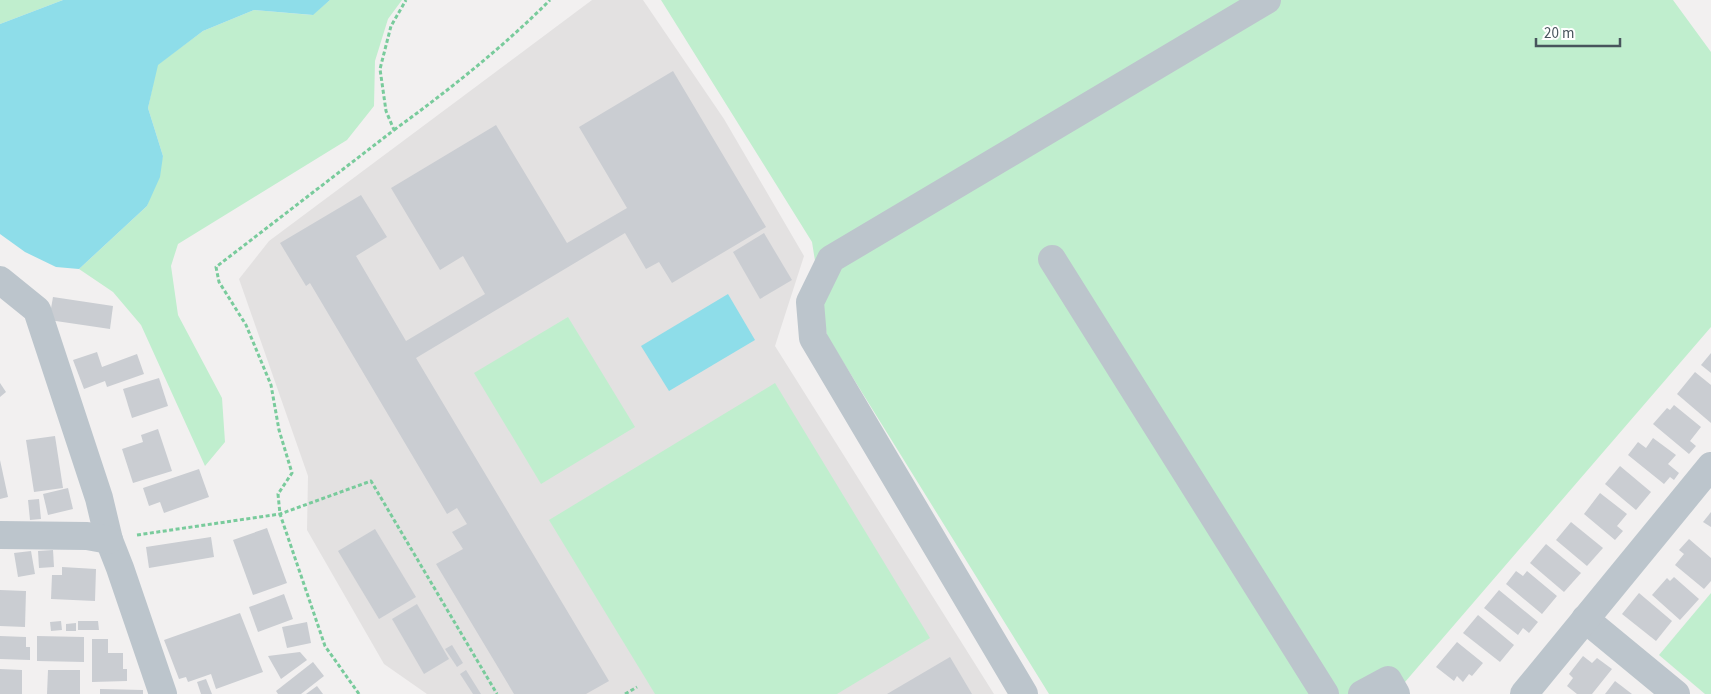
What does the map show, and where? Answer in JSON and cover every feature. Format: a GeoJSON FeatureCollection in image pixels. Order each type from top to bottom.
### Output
{"type":"FeatureCollection","features":[{"type":"Feature","properties":{"kind":"street"},"geometry":{"type":"LineString","coordinates":[[1024,694],[812,338],[810,302],[831,259],[1268,0]]}},
{"type":"Feature","properties":{"kind":"street"},"geometry":{"type":"LineString","coordinates":[[1052,259],[1325,694]]}},
{"type":"Feature","properties":{"kind":"street"},"geometry":{"type":"LineString","coordinates":[[0,280],[37,310],[99,498],[109,540],[163,694]]}},
{"type":"Feature","properties":{"kind":"street"},"geometry":{"type":"LineString","coordinates":[[1524,694],[1711,466]]}},
{"type":"Feature","properties":{"kind":"street"},"geometry":{"type":"LineString","coordinates":[[0,535],[86,536],[109,540]]}},
{"type":"Feature","properties":{"kind":"street"},"geometry":{"type":"LineString","coordinates":[[1585,619],[1676,694]]}},
{"type":"Feature","properties":{"kind":"street"},"geometry":{"type":"LineString","coordinates":[[1362,694],[1388,680],[1396,694]]}},
{"type":"Feature","properties":{"kind":"path"},"geometry":{"type":"LineString","coordinates":[[394,130],[386,111],[380,68],[391,26],[406,0]]}},
{"type":"Feature","properties":{"kind":"path"},"geometry":{"type":"LineString","coordinates":[[360,694],[325,646],[280,514],[278,494],[292,474],[279,430],[271,385],[246,326],[220,282],[216,268],[487,58],[550,0]]}},
{"type":"Feature","properties":{"kind":"path"},"geometry":{"type":"LineString","coordinates":[[109,540],[280,514],[371,481],[497,694]]}},
{"type":"Feature","properties":{"kind":"path"},"geometry":{"type":"LineString","coordinates":[[625,694],[636,687]]}},
{"type":"Feature","properties":{"kind":"shaded area"},"geometry":{"type":"Polygon","coordinates":[[[592,0],[643,0],[724,119],[804,256],[775,346],[994,694],[427,694],[384,664],[307,530],[308,476],[239,279],[269,241],[592,0]]]}},
{"type":"Feature","properties":{"kind":"green space"},"geometry":{"type":"Polygon","coordinates":[[[0,0],[63,0],[0,24],[0,0]]]}},
{"type":"Feature","properties":{"kind":"green space"},"geometry":{"type":"Polygon","coordinates":[[[330,0],[402,0],[388,19],[375,61],[374,106],[347,140],[178,244],[171,266],[178,315],[222,398],[225,442],[205,466],[141,325],[113,292],[79,269],[147,206],[163,156],[148,108],[157,65],[203,31],[254,10],[312,15],[330,0]]]}},
{"type":"Feature","properties":{"kind":"green space"},"geometry":{"type":"Polygon","coordinates":[[[661,0],[1673,0],[1711,52],[1711,327],[1405,682],[1390,694],[1049,694],[827,336],[812,242],[661,0]]]}},
{"type":"Feature","properties":{"kind":"green space"},"geometry":{"type":"Polygon","coordinates":[[[568,317],[635,427],[541,484],[474,373],[568,317]]]}},
{"type":"Feature","properties":{"kind":"green space"},"geometry":{"type":"Polygon","coordinates":[[[775,383],[930,638],[837,694],[655,694],[549,520],[775,383]]]}},
{"type":"Feature","properties":{"kind":"green space"},"geometry":{"type":"Polygon","coordinates":[[[1711,593],[1711,694],[1705,694],[1659,655],[1711,593]]]}},
{"type":"Feature","properties":{"kind":"water"},"geometry":{"type":"Polygon","coordinates":[[[63,0],[330,0],[313,15],[254,10],[203,31],[158,65],[148,108],[163,156],[160,177],[147,206],[79,269],[56,267],[25,252],[0,234],[0,24],[63,0]]]}},
{"type":"Feature","properties":{"kind":"water"},"geometry":{"type":"Polygon","coordinates":[[[728,294],[755,340],[669,391],[641,346],[728,294]]]}},
{"type":"Feature","properties":{"kind":"building"},"geometry":{"type":"Polygon","coordinates":[[[673,71],[766,227],[672,283],[659,262],[646,269],[625,233],[416,358],[609,681],[586,694],[514,694],[436,564],[463,549],[452,532],[467,524],[457,508],[447,514],[310,283],[306,286],[280,243],[361,195],[387,237],[356,256],[406,341],[485,294],[463,256],[440,270],[391,188],[496,125],[567,243],[627,208],[579,127],[673,71]]]}},
{"type":"Feature","properties":{"kind":"building"},"geometry":{"type":"Polygon","coordinates":[[[764,233],[792,280],[760,299],[733,252],[764,233]]]}},
{"type":"Feature","properties":{"kind":"building"},"geometry":{"type":"Polygon","coordinates":[[[53,297],[113,306],[110,329],[49,320],[53,297]]]}},
{"type":"Feature","properties":{"kind":"building"},"geometry":{"type":"Polygon","coordinates":[[[97,352],[102,367],[137,354],[144,374],[107,387],[105,381],[84,389],[73,360],[97,352]]]}},
{"type":"Feature","properties":{"kind":"building"},"geometry":{"type":"Polygon","coordinates":[[[1711,353],[1711,373],[1701,365],[1711,353]]]}},
{"type":"Feature","properties":{"kind":"building"},"geometry":{"type":"Polygon","coordinates":[[[1695,372],[1711,385],[1711,423],[1677,394],[1695,372]]]}},
{"type":"Feature","properties":{"kind":"building"},"geometry":{"type":"Polygon","coordinates":[[[159,378],[168,406],[132,418],[123,389],[159,378]]]}},
{"type":"Feature","properties":{"kind":"building"},"geometry":{"type":"Polygon","coordinates":[[[0,383],[6,392],[0,397],[0,383]]]}},
{"type":"Feature","properties":{"kind":"building"},"geometry":{"type":"Polygon","coordinates":[[[1674,405],[1701,427],[1690,441],[1696,446],[1689,454],[1653,424],[1667,408],[1670,410],[1674,405]]]}},
{"type":"Feature","properties":{"kind":"building"},"geometry":{"type":"Polygon","coordinates":[[[158,429],[172,471],[133,483],[122,449],[143,442],[141,435],[158,429]]]}},
{"type":"Feature","properties":{"kind":"building"},"geometry":{"type":"Polygon","coordinates":[[[55,436],[63,488],[34,492],[26,440],[55,436]]]}},
{"type":"Feature","properties":{"kind":"building"},"geometry":{"type":"Polygon","coordinates":[[[1653,438],[1676,455],[1668,464],[1679,473],[1674,480],[1670,477],[1664,484],[1628,455],[1638,442],[1646,448],[1653,438]]]}},
{"type":"Feature","properties":{"kind":"building"},"geometry":{"type":"Polygon","coordinates":[[[0,460],[8,497],[0,499],[0,460]]]}},
{"type":"Feature","properties":{"kind":"building"},"geometry":{"type":"Polygon","coordinates":[[[1620,466],[1651,492],[1636,510],[1605,484],[1620,466]]]}},
{"type":"Feature","properties":{"kind":"building"},"geometry":{"type":"Polygon","coordinates":[[[199,469],[209,497],[164,513],[160,502],[149,506],[143,488],[199,469]]]}},
{"type":"Feature","properties":{"kind":"building"},"geometry":{"type":"Polygon","coordinates":[[[68,488],[73,509],[48,515],[43,494],[68,488]]]}},
{"type":"Feature","properties":{"kind":"building"},"geometry":{"type":"Polygon","coordinates":[[[1600,493],[1627,514],[1617,526],[1623,531],[1615,540],[1584,514],[1600,493]]]}},
{"type":"Feature","properties":{"kind":"building"},"geometry":{"type":"Polygon","coordinates":[[[39,499],[41,519],[30,520],[28,500],[39,499]]]}},
{"type":"Feature","properties":{"kind":"building"},"geometry":{"type":"Polygon","coordinates":[[[1711,512],[1711,527],[1703,522],[1711,512]]]}},
{"type":"Feature","properties":{"kind":"building"},"geometry":{"type":"Polygon","coordinates":[[[1571,522],[1603,548],[1587,566],[1556,540],[1571,522]]]}},
{"type":"Feature","properties":{"kind":"building"},"geometry":{"type":"Polygon","coordinates":[[[267,528],[287,583],[253,595],[233,540],[267,528]]]}},
{"type":"Feature","properties":{"kind":"building"},"geometry":{"type":"Polygon","coordinates":[[[375,529],[416,597],[379,619],[338,551],[375,529]]]}},
{"type":"Feature","properties":{"kind":"building"},"geometry":{"type":"Polygon","coordinates":[[[211,537],[214,557],[149,568],[146,547],[211,537]]]}},
{"type":"Feature","properties":{"kind":"building"},"geometry":{"type":"Polygon","coordinates":[[[1689,539],[1711,558],[1711,581],[1704,589],[1675,565],[1684,554],[1679,550],[1689,539]]]}},
{"type":"Feature","properties":{"kind":"building"},"geometry":{"type":"Polygon","coordinates":[[[1546,544],[1581,573],[1564,592],[1530,563],[1546,544]]]}},
{"type":"Feature","properties":{"kind":"building"},"geometry":{"type":"Polygon","coordinates":[[[53,550],[54,567],[39,568],[38,551],[53,550]]]}},
{"type":"Feature","properties":{"kind":"building"},"geometry":{"type":"Polygon","coordinates":[[[31,551],[35,574],[18,577],[14,553],[31,551]]]}},
{"type":"Feature","properties":{"kind":"building"},"geometry":{"type":"Polygon","coordinates":[[[62,567],[96,569],[95,601],[51,599],[52,575],[62,575],[62,567]]]}},
{"type":"Feature","properties":{"kind":"building"},"geometry":{"type":"Polygon","coordinates":[[[1516,571],[1523,576],[1527,571],[1557,596],[1542,614],[1506,584],[1516,571]]]}},
{"type":"Feature","properties":{"kind":"building"},"geometry":{"type":"Polygon","coordinates":[[[1674,577],[1699,599],[1680,620],[1652,595],[1667,578],[1670,581],[1674,577]]]}},
{"type":"Feature","properties":{"kind":"building"},"geometry":{"type":"Polygon","coordinates":[[[0,590],[26,591],[25,627],[0,626],[0,590]]]}},
{"type":"Feature","properties":{"kind":"building"},"geometry":{"type":"Polygon","coordinates":[[[1499,590],[1538,622],[1529,633],[1523,628],[1518,635],[1484,608],[1499,590]]]}},
{"type":"Feature","properties":{"kind":"building"},"geometry":{"type":"Polygon","coordinates":[[[1639,593],[1672,621],[1656,641],[1622,614],[1639,593]]]}},
{"type":"Feature","properties":{"kind":"building"},"geometry":{"type":"Polygon","coordinates":[[[284,594],[293,619],[258,632],[249,607],[284,594]]]}},
{"type":"Feature","properties":{"kind":"building"},"geometry":{"type":"Polygon","coordinates":[[[417,604],[449,659],[424,674],[392,619],[417,604]]]}},
{"type":"Feature","properties":{"kind":"building"},"geometry":{"type":"Polygon","coordinates":[[[240,613],[263,672],[216,689],[211,674],[188,682],[186,677],[179,679],[164,640],[240,613]]]}},
{"type":"Feature","properties":{"kind":"building"},"geometry":{"type":"Polygon","coordinates":[[[1478,615],[1514,645],[1500,662],[1463,633],[1478,615]]]}},
{"type":"Feature","properties":{"kind":"building"},"geometry":{"type":"Polygon","coordinates":[[[61,621],[62,630],[51,631],[50,622],[61,621]]]}},
{"type":"Feature","properties":{"kind":"building"},"geometry":{"type":"Polygon","coordinates":[[[78,621],[98,621],[99,630],[78,630],[78,621]]]}},
{"type":"Feature","properties":{"kind":"building"},"geometry":{"type":"Polygon","coordinates":[[[307,622],[311,643],[287,648],[282,627],[307,622]]]}},
{"type":"Feature","properties":{"kind":"building"},"geometry":{"type":"Polygon","coordinates":[[[76,623],[76,631],[66,631],[66,624],[76,623]]]}},
{"type":"Feature","properties":{"kind":"building"},"geometry":{"type":"Polygon","coordinates":[[[0,636],[26,637],[26,647],[30,647],[30,660],[0,659],[0,636]]]}},
{"type":"Feature","properties":{"kind":"building"},"geometry":{"type":"Polygon","coordinates":[[[37,636],[84,637],[84,662],[37,661],[37,636]]]}},
{"type":"Feature","properties":{"kind":"building"},"geometry":{"type":"Polygon","coordinates":[[[92,639],[108,639],[108,653],[123,653],[123,669],[127,669],[127,681],[92,682],[92,639]]]}},
{"type":"Feature","properties":{"kind":"building"},"geometry":{"type":"Polygon","coordinates":[[[1457,642],[1483,663],[1472,676],[1469,674],[1463,682],[1457,676],[1454,681],[1436,667],[1457,642]]]}},
{"type":"Feature","properties":{"kind":"building"},"geometry":{"type":"Polygon","coordinates":[[[452,645],[463,663],[457,667],[445,649],[452,645]]]}},
{"type":"Feature","properties":{"kind":"building"},"geometry":{"type":"Polygon","coordinates":[[[300,652],[307,660],[281,679],[268,656],[300,652]]]}},
{"type":"Feature","properties":{"kind":"building"},"geometry":{"type":"Polygon","coordinates":[[[1583,656],[1592,663],[1597,658],[1612,669],[1592,694],[1577,694],[1567,686],[1573,678],[1569,674],[1583,656]]]}},
{"type":"Feature","properties":{"kind":"building"},"geometry":{"type":"Polygon","coordinates":[[[950,657],[972,694],[887,694],[950,657]]]}},
{"type":"Feature","properties":{"kind":"building"},"geometry":{"type":"Polygon","coordinates":[[[313,662],[324,676],[301,694],[278,694],[276,691],[313,662]]]}},
{"type":"Feature","properties":{"kind":"building"},"geometry":{"type":"Polygon","coordinates":[[[0,669],[22,670],[22,694],[0,694],[0,669]]]}},
{"type":"Feature","properties":{"kind":"building"},"geometry":{"type":"Polygon","coordinates":[[[48,670],[80,670],[80,694],[47,694],[48,670]]]}},
{"type":"Feature","properties":{"kind":"building"},"geometry":{"type":"Polygon","coordinates":[[[466,670],[481,694],[473,694],[460,674],[466,670]]]}},
{"type":"Feature","properties":{"kind":"building"},"geometry":{"type":"Polygon","coordinates":[[[206,679],[212,694],[201,694],[197,682],[206,679]]]}},
{"type":"Feature","properties":{"kind":"building"},"geometry":{"type":"Polygon","coordinates":[[[1615,681],[1632,694],[1605,694],[1615,681]]]}},
{"type":"Feature","properties":{"kind":"building"},"geometry":{"type":"Polygon","coordinates":[[[317,686],[323,694],[306,694],[317,686]]]}},
{"type":"Feature","properties":{"kind":"building"},"geometry":{"type":"Polygon","coordinates":[[[100,689],[143,690],[143,694],[100,694],[100,689]]]}}]}
